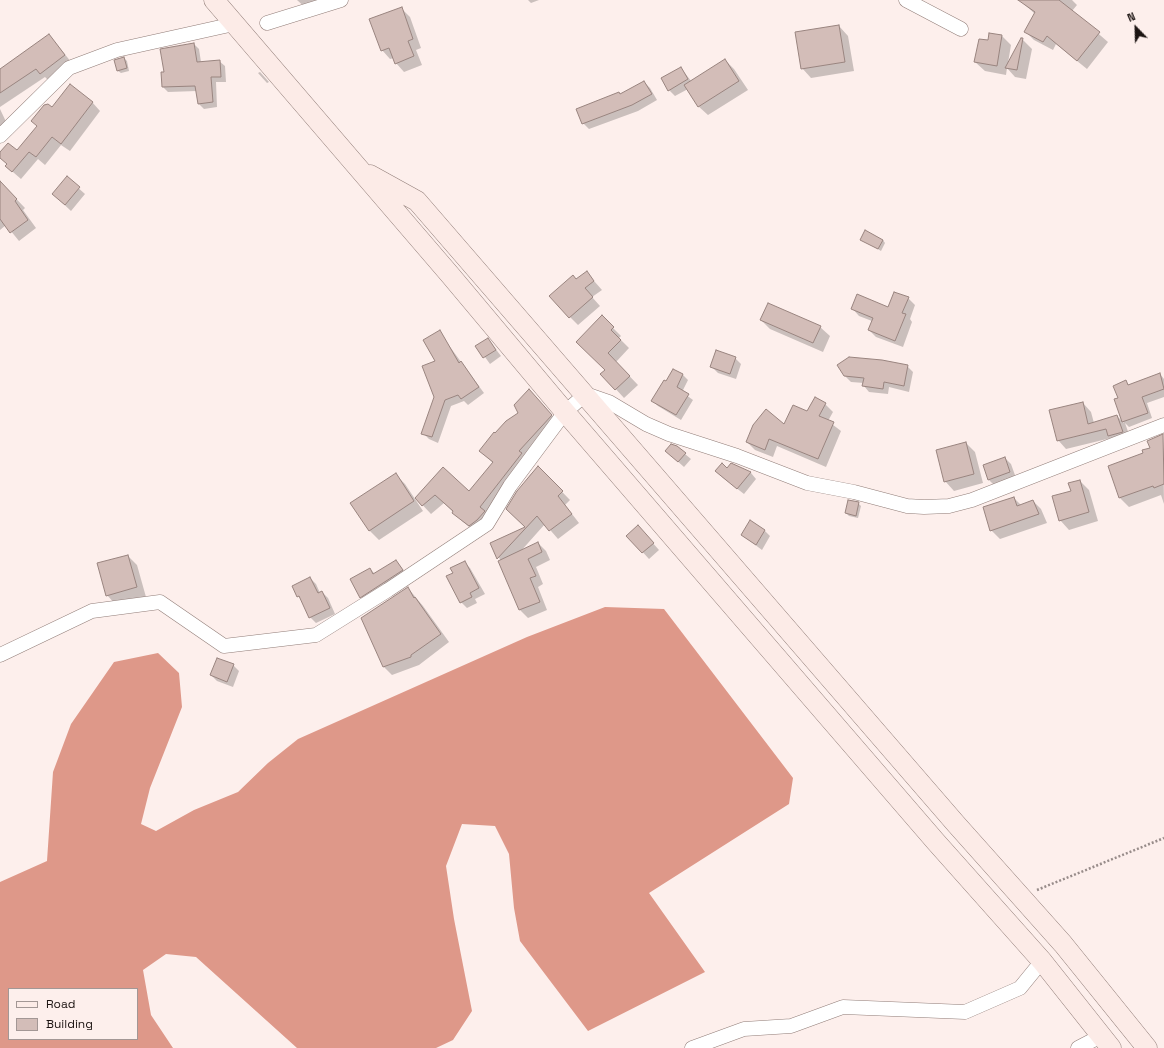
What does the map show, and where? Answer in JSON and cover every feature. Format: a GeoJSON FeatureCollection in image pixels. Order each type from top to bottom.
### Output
{"type":"FeatureCollection","features":[{"type":"Feature","properties":{"kind":"main road"},"geometry":{"type":"LineString","coordinates":[[214,0],[565,412],[936,842],[1042,961],[1106,1042]]}},
{"type":"Feature","properties":{"kind":"main road"},"geometry":{"type":"LineString","coordinates":[[359,169],[417,201],[499,293],[539,343],[586,394],[1063,944],[1147,1048]]}},
{"type":"Feature","properties":{"kind":"street"},"geometry":{"type":"LineString","coordinates":[[267,23],[340,0]]}},
{"type":"Feature","properties":{"kind":"street"},"geometry":{"type":"LineString","coordinates":[[906,0],[961,29]]}},
{"type":"Feature","properties":{"kind":"street"},"geometry":{"type":"LineString","coordinates":[[0,136],[69,68],[117,50],[234,24]]}},
{"type":"Feature","properties":{"kind":"street"},"geometry":{"type":"LineString","coordinates":[[0,655],[92,611],[160,602],[224,646],[316,635],[388,590],[487,524],[510,486],[565,412],[586,394],[609,402],[646,424],[669,434],[737,456],[807,483],[854,492],[907,506],[924,507],[949,506],[972,500],[1164,425]]}},
{"type":"Feature","properties":{"kind":"street"},"geometry":{"type":"LineString","coordinates":[[692,1048],[744,1029],[791,1026],[843,1007],[965,1012],[1020,988],[1042,961]]}},
{"type":"Feature","properties":{"kind":"street"},"geometry":{"type":"LineString","coordinates":[[1078,1048],[1106,1042]]}},
{"type":"Feature","properties":{"kind":"path"},"geometry":{"type":"LineString","coordinates":[[1020,896],[1164,838]]}},
{"type":"Feature","properties":{"kind":"shaded area"},"geometry":{"type":"Polygon","coordinates":[[[605,607],[664,609],[793,778],[789,804],[649,893],[705,972],[588,1031],[520,941],[514,908],[509,854],[495,826],[462,824],[446,866],[454,919],[472,1011],[453,1040],[436,1048],[297,1048],[196,957],[166,954],[143,970],[151,1015],[173,1048],[0,1048],[0,882],[47,861],[53,772],[71,724],[114,662],[158,653],[179,673],[182,707],[150,788],[141,824],[156,831],[194,810],[238,792],[268,763],[298,739],[527,637],[605,607]]]}},
{"type":"Feature","properties":{"kind":"building"},"geometry":{"type":"Polygon","coordinates":[[[1018,0],[1059,0],[1100,32],[1077,61],[1047,36],[1043,42],[1024,32],[1035,12],[1018,0]]]}},
{"type":"Feature","properties":{"kind":"building"},"geometry":{"type":"Polygon","coordinates":[[[402,7],[413,39],[408,41],[414,56],[395,64],[389,48],[381,51],[369,19],[402,7]]]}},
{"type":"Feature","properties":{"kind":"building"},"geometry":{"type":"Polygon","coordinates":[[[839,25],[845,62],[801,69],[795,32],[839,25]]]}},
{"type":"Feature","properties":{"kind":"building"},"geometry":{"type":"Polygon","coordinates":[[[989,33],[1002,35],[997,66],[974,62],[979,39],[988,40],[989,33]]]}},
{"type":"Feature","properties":{"kind":"building"},"geometry":{"type":"Polygon","coordinates":[[[49,34],[65,55],[40,74],[36,69],[0,93],[0,69],[49,34]]]}},
{"type":"Feature","properties":{"kind":"building"},"geometry":{"type":"Polygon","coordinates":[[[1021,38],[1023,38],[1017,70],[1005,68],[1021,38]]]}},
{"type":"Feature","properties":{"kind":"building"},"geometry":{"type":"Polygon","coordinates":[[[194,43],[197,62],[220,60],[221,77],[211,77],[213,102],[198,104],[195,86],[162,87],[161,72],[164,72],[160,49],[194,43]]]}},
{"type":"Feature","properties":{"kind":"building"},"geometry":{"type":"Polygon","coordinates":[[[124,57],[127,68],[117,71],[114,60],[124,57]]]}},
{"type":"Feature","properties":{"kind":"building"},"geometry":{"type":"Polygon","coordinates":[[[725,59],[739,81],[698,107],[684,85],[725,59]]]}},
{"type":"Feature","properties":{"kind":"building"},"geometry":{"type":"Polygon","coordinates":[[[681,67],[688,79],[668,91],[661,78],[681,67]]]}},
{"type":"Feature","properties":{"kind":"building"},"geometry":{"type":"Polygon","coordinates":[[[644,81],[652,94],[632,105],[582,124],[576,109],[619,92],[620,94],[644,81]]]}},
{"type":"Feature","properties":{"kind":"building"},"geometry":{"type":"Polygon","coordinates":[[[70,84],[93,102],[61,144],[52,137],[36,157],[29,152],[12,172],[5,166],[7,164],[0,158],[0,152],[8,143],[17,150],[37,126],[31,121],[44,105],[48,104],[52,107],[70,84]]]}},
{"type":"Feature","properties":{"kind":"building"},"geometry":{"type":"Polygon","coordinates":[[[67,176],[80,187],[65,205],[52,194],[67,176]]]}},
{"type":"Feature","properties":{"kind":"building"},"geometry":{"type":"Polygon","coordinates":[[[0,181],[17,199],[15,201],[28,220],[10,233],[0,219],[0,181]]]}},
{"type":"Feature","properties":{"kind":"building"},"geometry":{"type":"Polygon","coordinates":[[[865,230],[883,240],[878,249],[860,240],[865,230]]]}},
{"type":"Feature","properties":{"kind":"building"},"geometry":{"type":"Polygon","coordinates":[[[587,271],[594,281],[585,288],[593,297],[569,318],[549,296],[573,275],[576,279],[587,271]]]}},
{"type":"Feature","properties":{"kind":"building"},"geometry":{"type":"Polygon","coordinates":[[[894,292],[909,297],[902,313],[906,314],[895,341],[868,330],[873,318],[851,309],[857,294],[888,307],[894,292]]]}},
{"type":"Feature","properties":{"kind":"building"},"geometry":{"type":"Polygon","coordinates":[[[768,303],[821,326],[813,343],[760,320],[768,303]]]}},
{"type":"Feature","properties":{"kind":"building"},"geometry":{"type":"Polygon","coordinates":[[[602,315],[614,327],[611,330],[621,340],[608,353],[630,376],[615,390],[600,374],[605,370],[576,342],[602,315]]]}},
{"type":"Feature","properties":{"kind":"building"},"geometry":{"type":"Polygon","coordinates":[[[440,330],[459,363],[461,361],[479,387],[461,399],[458,395],[445,400],[432,437],[421,434],[434,397],[422,366],[435,361],[423,340],[440,330]]]}},
{"type":"Feature","properties":{"kind":"building"},"geometry":{"type":"Polygon","coordinates":[[[488,338],[496,350],[483,358],[475,346],[488,338]]]}},
{"type":"Feature","properties":{"kind":"building"},"geometry":{"type":"Polygon","coordinates":[[[716,350],[736,357],[730,374],[710,367],[716,350]]]}},
{"type":"Feature","properties":{"kind":"building"},"geometry":{"type":"Polygon","coordinates":[[[849,357],[882,360],[908,365],[904,386],[884,382],[883,389],[862,386],[864,378],[844,376],[837,365],[849,357]]]}},
{"type":"Feature","properties":{"kind":"building"},"geometry":{"type":"Polygon","coordinates":[[[673,369],[683,374],[677,387],[689,394],[676,415],[651,401],[673,369]]]}},
{"type":"Feature","properties":{"kind":"building"},"geometry":{"type":"Polygon","coordinates":[[[1160,373],[1164,389],[1142,397],[1148,413],[1122,422],[1114,399],[1118,398],[1113,386],[1126,380],[1128,385],[1160,373]]]}},
{"type":"Feature","properties":{"kind":"building"},"geometry":{"type":"Polygon","coordinates":[[[529,389],[552,415],[519,451],[522,453],[480,507],[485,511],[477,520],[469,526],[452,513],[453,511],[435,495],[422,506],[415,498],[443,467],[469,491],[493,462],[479,451],[494,432],[495,433],[506,421],[518,413],[514,405],[529,389]]]}},
{"type":"Feature","properties":{"kind":"building"},"geometry":{"type":"Polygon","coordinates":[[[815,397],[826,403],[819,416],[834,422],[818,459],[769,439],[765,450],[746,442],[753,425],[766,409],[784,424],[793,405],[807,411],[815,397]]]}},
{"type":"Feature","properties":{"kind":"building"},"geometry":{"type":"Polygon","coordinates":[[[1083,402],[1088,424],[1117,415],[1123,432],[1108,436],[1106,429],[1057,441],[1049,410],[1083,402]]]}},
{"type":"Feature","properties":{"kind":"building"},"geometry":{"type":"Polygon","coordinates":[[[1163,434],[1164,484],[1154,488],[1153,486],[1119,498],[1108,466],[1143,453],[1142,450],[1150,448],[1147,441],[1163,434]]]}},
{"type":"Feature","properties":{"kind":"building"},"geometry":{"type":"Polygon","coordinates":[[[966,442],[974,474],[944,482],[936,450],[966,442]]]}},
{"type":"Feature","properties":{"kind":"building"},"geometry":{"type":"Polygon","coordinates":[[[671,444],[677,446],[686,453],[678,462],[665,451],[671,444]]]}},
{"type":"Feature","properties":{"kind":"building"},"geometry":{"type":"Polygon","coordinates":[[[1005,457],[1010,472],[988,480],[983,465],[1005,457]]]}},
{"type":"Feature","properties":{"kind":"building"},"geometry":{"type":"Polygon","coordinates":[[[722,463],[727,468],[731,463],[751,472],[737,489],[715,471],[722,463]]]}},
{"type":"Feature","properties":{"kind":"building"},"geometry":{"type":"Polygon","coordinates":[[[538,466],[563,491],[558,496],[572,514],[549,531],[537,516],[497,559],[490,543],[525,527],[506,509],[517,491],[538,466]]]}},
{"type":"Feature","properties":{"kind":"building"},"geometry":{"type":"Polygon","coordinates":[[[396,473],[414,501],[369,531],[350,503],[396,473]]]}},
{"type":"Feature","properties":{"kind":"building"},"geometry":{"type":"Polygon","coordinates":[[[1080,480],[1089,512],[1059,521],[1052,496],[1071,491],[1068,483],[1080,480]]]}},
{"type":"Feature","properties":{"kind":"building"},"geometry":{"type":"Polygon","coordinates":[[[1014,497],[1017,506],[1033,500],[1039,514],[990,531],[983,507],[1014,497]]]}},
{"type":"Feature","properties":{"kind":"building"},"geometry":{"type":"Polygon","coordinates":[[[848,500],[859,502],[856,516],[845,513],[848,500]]]}},
{"type":"Feature","properties":{"kind":"building"},"geometry":{"type":"Polygon","coordinates":[[[750,520],[765,530],[756,545],[741,535],[750,520]]]}},
{"type":"Feature","properties":{"kind":"building"},"geometry":{"type":"Polygon","coordinates":[[[638,525],[654,543],[642,553],[626,536],[638,525]]]}},
{"type":"Feature","properties":{"kind":"building"},"geometry":{"type":"Polygon","coordinates":[[[538,542],[542,552],[528,559],[536,576],[530,578],[540,602],[519,610],[498,561],[538,542]]]}},
{"type":"Feature","properties":{"kind":"building"},"geometry":{"type":"Polygon","coordinates":[[[128,555],[137,587],[106,596],[97,563],[128,555]]]}},
{"type":"Feature","properties":{"kind":"building"},"geometry":{"type":"Polygon","coordinates":[[[396,560],[403,570],[360,598],[350,579],[370,568],[373,574],[396,560]]]}},
{"type":"Feature","properties":{"kind":"building"},"geometry":{"type":"Polygon","coordinates":[[[465,561],[479,588],[470,593],[472,597],[460,603],[446,576],[453,573],[450,568],[465,561]]]}},
{"type":"Feature","properties":{"kind":"building"},"geometry":{"type":"Polygon","coordinates":[[[310,577],[318,593],[322,591],[330,608],[309,618],[299,596],[297,597],[292,586],[310,577]]]}},
{"type":"Feature","properties":{"kind":"building"},"geometry":{"type":"Polygon","coordinates":[[[408,587],[414,598],[415,597],[441,634],[411,655],[411,657],[383,667],[361,618],[408,587]]]}},
{"type":"Feature","properties":{"kind":"building"},"geometry":{"type":"Polygon","coordinates":[[[217,658],[234,664],[227,682],[210,675],[217,658]]]}}]}
